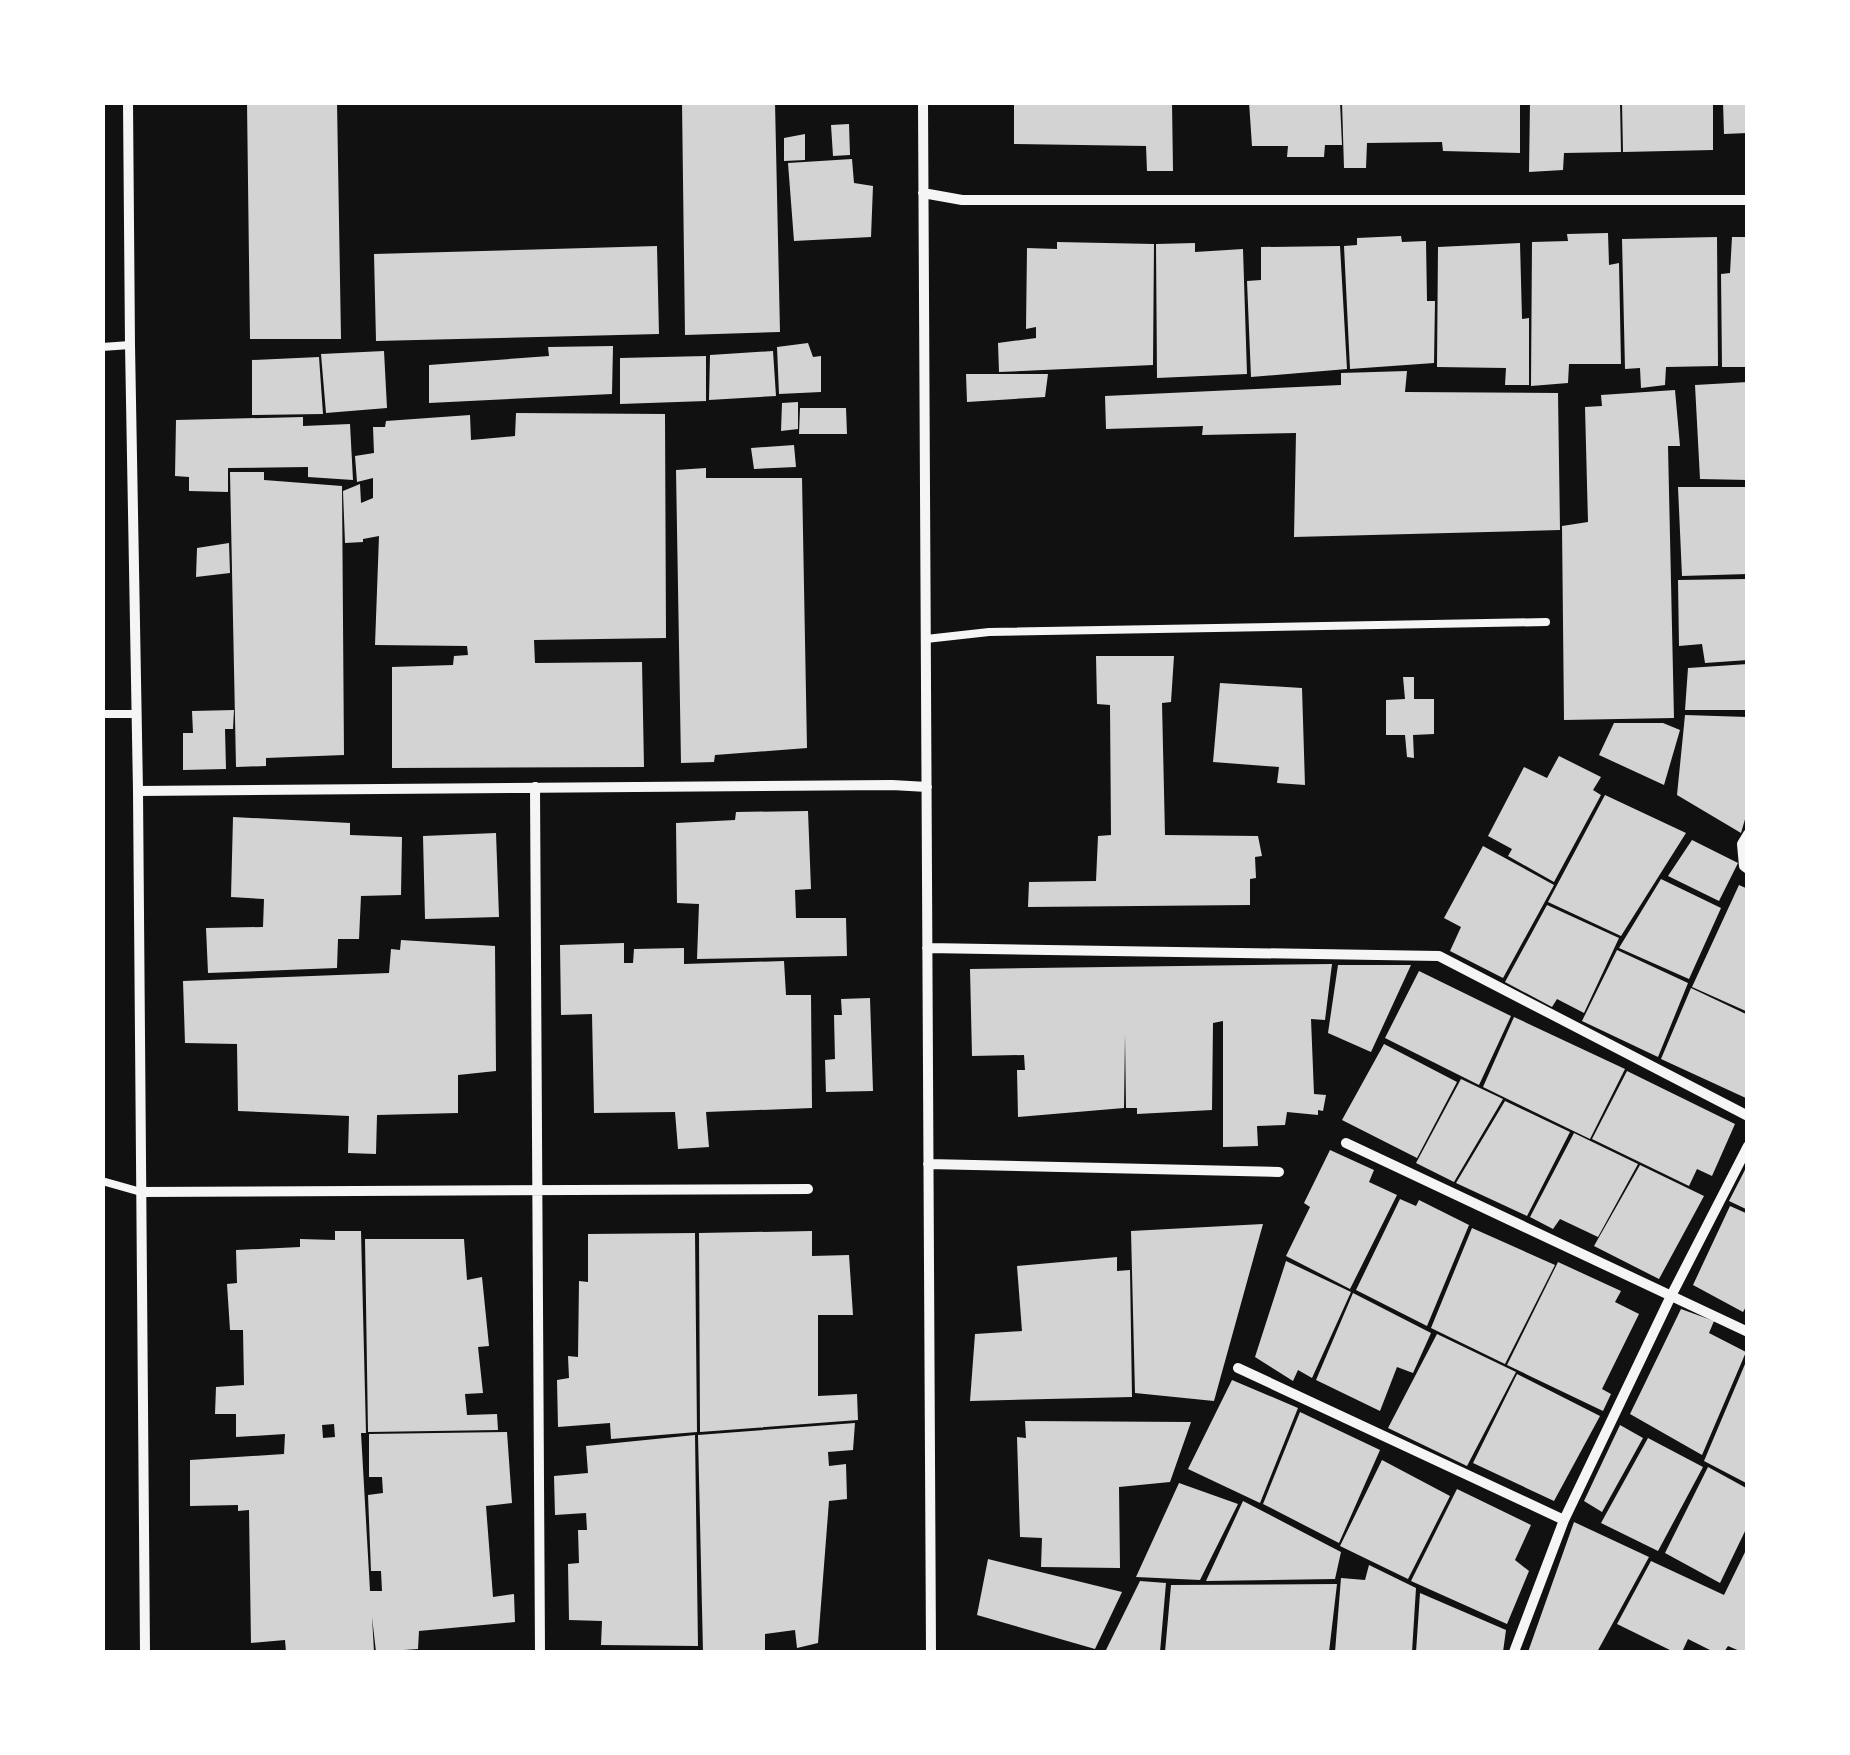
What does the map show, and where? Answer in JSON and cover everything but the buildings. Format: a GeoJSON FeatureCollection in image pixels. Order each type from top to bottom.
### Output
{"type":"FeatureCollection","features":[{"type":"Feature","properties":{"kind":"street"},"geometry":{"type":"LineString","coordinates":[[128,102],[145,1652]]}},
{"type":"Feature","properties":{"kind":"street"},"geometry":{"type":"LineString","coordinates":[[923,102],[931,1652]]}},
{"type":"Feature","properties":{"kind":"street"},"geometry":{"type":"LineString","coordinates":[[924,193],[962,200],[1748,200]]}},
{"type":"Feature","properties":{"kind":"street"},"geometry":{"type":"LineString","coordinates":[[535,787],[540,1652]]}},
{"type":"Feature","properties":{"kind":"street"},"geometry":{"type":"LineString","coordinates":[[138,790],[927,787]]}},
{"type":"Feature","properties":{"kind":"street"},"geometry":{"type":"LineString","coordinates":[[1748,834],[1742,844],[1744,866],[1748,869]]}},
{"type":"Feature","properties":{"kind":"street"},"geometry":{"type":"LineString","coordinates":[[928,948],[1439,956],[1748,1116]]}},
{"type":"Feature","properties":{"kind":"street"},"geometry":{"type":"LineString","coordinates":[[1346,1143],[1748,1332]]}},
{"type":"Feature","properties":{"kind":"street"},"geometry":{"type":"LineString","coordinates":[[1514,1652],[1564,1520],[1748,1146]]}},
{"type":"Feature","properties":{"kind":"street"},"geometry":{"type":"LineString","coordinates":[[928,1164],[1279,1172]]}},
{"type":"Feature","properties":{"kind":"street"},"geometry":{"type":"LineString","coordinates":[[141,1192],[808,1189]]}},
{"type":"Feature","properties":{"kind":"street"},"geometry":{"type":"LineString","coordinates":[[1238,1368],[1564,1520]]}},
{"type":"Feature","properties":{"kind":"lane"},"geometry":{"type":"LineString","coordinates":[[102,347],[130,345]]}},
{"type":"Feature","properties":{"kind":"lane"},"geometry":{"type":"LineString","coordinates":[[926,639],[989,632],[1546,622]]}},
{"type":"Feature","properties":{"kind":"lane"},"geometry":{"type":"LineString","coordinates":[[102,714],[136,714]]}},
{"type":"Feature","properties":{"kind":"lane"},"geometry":{"type":"LineString","coordinates":[[102,1181],[141,1192]]}}]}
